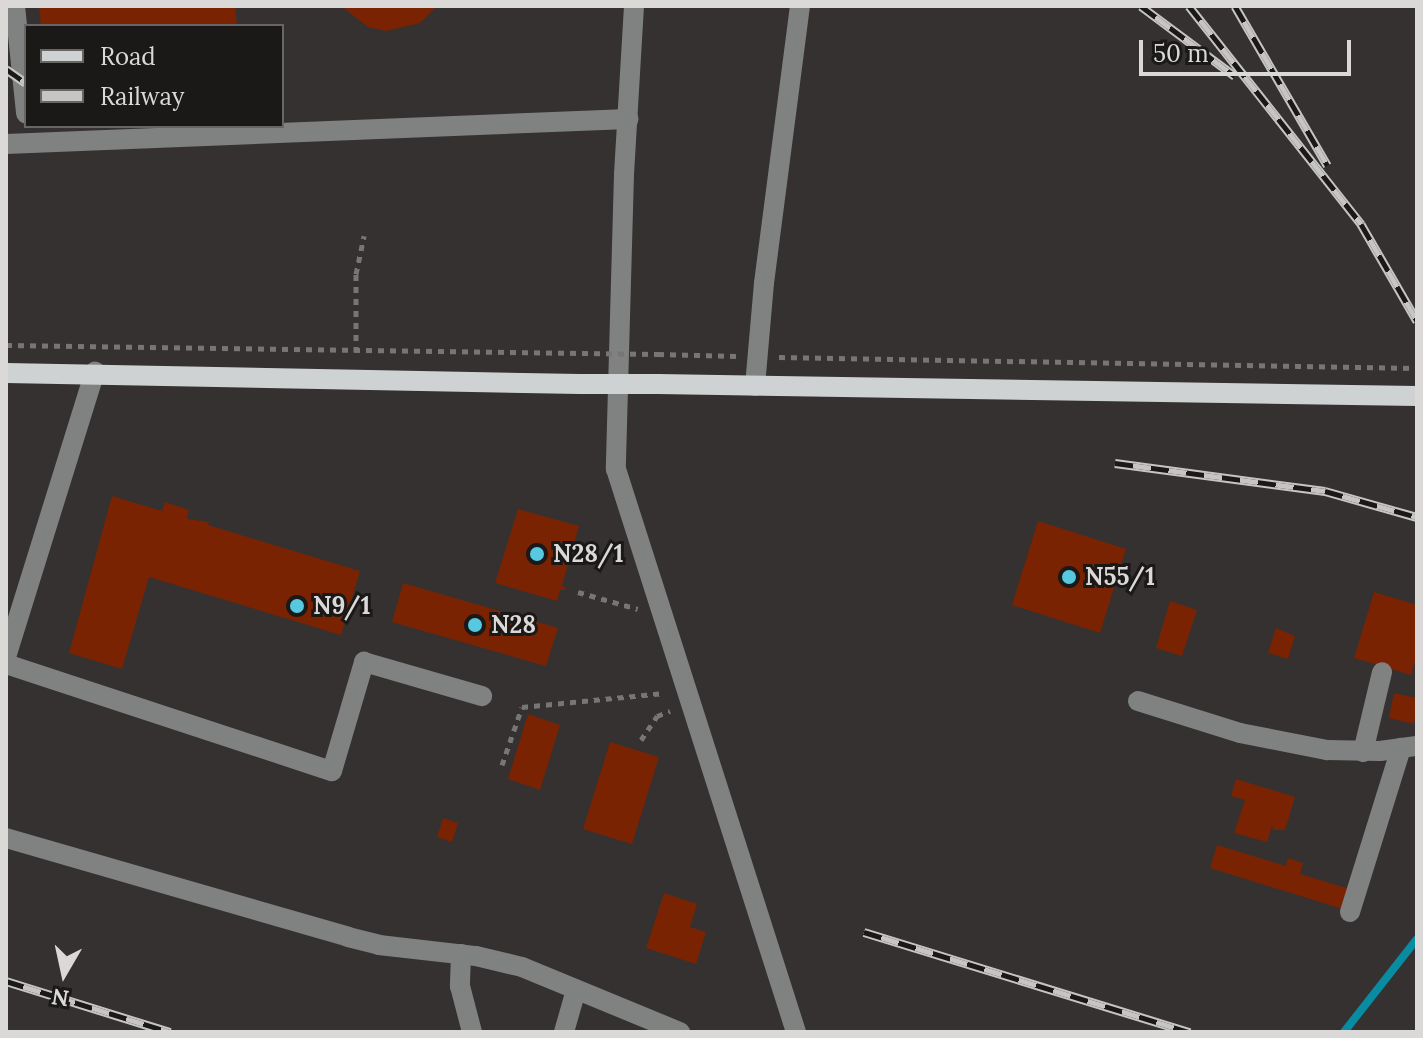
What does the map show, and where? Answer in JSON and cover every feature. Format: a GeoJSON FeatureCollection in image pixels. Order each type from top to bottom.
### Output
{"type":"FeatureCollection","features":[{"type":"Feature","properties":{"kind":"main road"},"geometry":{"type":"LineString","coordinates":[[6,373],[95,372],[580,384],[1417,396]]}},
{"type":"Feature","properties":{"kind":"lane"},"geometry":{"type":"LineString","coordinates":[[15,6],[24,94]]}},
{"type":"Feature","properties":{"kind":"lane"},"geometry":{"type":"LineString","coordinates":[[634,6],[616,469],[657,606],[796,1032]]}},
{"type":"Feature","properties":{"kind":"lane"},"geometry":{"type":"LineString","coordinates":[[755,386],[756,356],[800,6]]}},
{"type":"Feature","properties":{"kind":"lane"},"geometry":{"type":"LineString","coordinates":[[284,128],[628,119]]}},
{"type":"Feature","properties":{"kind":"lane"},"geometry":{"type":"LineString","coordinates":[[6,144],[28,134],[268,128]]}},
{"type":"Feature","properties":{"kind":"lane"},"geometry":{"type":"LineString","coordinates":[[6,657],[95,372]]}},
{"type":"Feature","properties":{"kind":"lane"},"geometry":{"type":"LineString","coordinates":[[6,664],[332,771],[364,662],[482,696]]}},
{"type":"Feature","properties":{"kind":"lane"},"geometry":{"type":"LineString","coordinates":[[1363,752],[1382,672]]}},
{"type":"Feature","properties":{"kind":"lane"},"geometry":{"type":"LineString","coordinates":[[1138,701],[1240,733],[1327,750],[1363,752],[1409,747],[1350,912]]}},
{"type":"Feature","properties":{"kind":"lane"},"geometry":{"type":"LineString","coordinates":[[6,838],[379,945],[461,954],[522,967],[680,1032]]}},
{"type":"Feature","properties":{"kind":"lane"},"geometry":{"type":"LineString","coordinates":[[461,954],[460,986],[472,1032]]}},
{"type":"Feature","properties":{"kind":"lane"},"geometry":{"type":"LineString","coordinates":[[564,1032],[576,990]]}},
{"type":"Feature","properties":{"kind":"path"},"geometry":{"type":"LineString","coordinates":[[356,377],[356,274],[364,236]]}},
{"type":"Feature","properties":{"kind":"path"},"geometry":{"type":"LineString","coordinates":[[6,345],[1417,368]]}},
{"type":"Feature","properties":{"kind":"path"},"geometry":{"type":"LineString","coordinates":[[578,592],[640,609],[657,606]]}},
{"type":"Feature","properties":{"kind":"path"},"geometry":{"type":"LineString","coordinates":[[641,740],[657,716],[688,698]]}},
{"type":"Feature","properties":{"kind":"path"},"geometry":{"type":"LineString","coordinates":[[502,765],[522,707],[688,698]]}},
{"type":"Feature","properties":{"kind":"building"},"geometry":{"type":"Polygon","coordinates":[[[39,6],[235,6],[237,24],[41,24],[39,6]]]}},
{"type":"Feature","properties":{"kind":"building"},"geometry":{"type":"Polygon","coordinates":[[[341,6],[437,6],[420,23],[386,31],[368,27],[341,6]]]}},
{"type":"Feature","properties":{"kind":"building","name":"N9/1"},"geometry":{"type":"Polygon","coordinates":[[[112,496],[162,511],[165,502],[189,510],[187,519],[209,522],[208,525],[360,571],[341,635],[149,577],[122,669],[69,653],[112,496]]]}},
{"type":"Feature","properties":{"kind":"building","name":"N28/1"},"geometry":{"type":"Polygon","coordinates":[[[518,509],[579,526],[562,585],[567,590],[560,590],[557,601],[495,583],[518,509]]]}},
{"type":"Feature","properties":{"kind":"building","name":"N55/1"},"geometry":{"type":"Polygon","coordinates":[[[1038,521],[1126,549],[1100,633],[1012,605],[1038,521]]]}},
{"type":"Feature","properties":{"kind":"building","name":"N28"},"geometry":{"type":"Polygon","coordinates":[[[403,583],[558,628],[546,666],[392,622],[403,583]]]}},
{"type":"Feature","properties":{"kind":"building"},"geometry":{"type":"Polygon","coordinates":[[[1374,592],[1417,605],[1417,654],[1411,675],[1354,658],[1374,592]]]}},
{"type":"Feature","properties":{"kind":"building"},"geometry":{"type":"Polygon","coordinates":[[[1170,601],[1197,610],[1182,656],[1156,648],[1170,601]]]}},
{"type":"Feature","properties":{"kind":"building"},"geometry":{"type":"Polygon","coordinates":[[[1276,628],[1295,636],[1288,659],[1268,653],[1276,628]]]}},
{"type":"Feature","properties":{"kind":"building"},"geometry":{"type":"Polygon","coordinates":[[[1394,693],[1417,698],[1414,724],[1389,718],[1394,693]]]}},
{"type":"Feature","properties":{"kind":"building"},"geometry":{"type":"Polygon","coordinates":[[[528,714],[560,725],[540,790],[508,779],[528,714]]]}},
{"type":"Feature","properties":{"kind":"building"},"geometry":{"type":"Polygon","coordinates":[[[610,742],[659,757],[632,844],[583,829],[610,742]]]}},
{"type":"Feature","properties":{"kind":"building"},"geometry":{"type":"Polygon","coordinates":[[[1236,779],[1295,797],[1285,830],[1274,830],[1272,826],[1267,842],[1234,833],[1245,800],[1231,796],[1236,779]]]}},
{"type":"Feature","properties":{"kind":"building"},"geometry":{"type":"Polygon","coordinates":[[[443,818],[458,823],[452,842],[437,837],[443,818]]]}},
{"type":"Feature","properties":{"kind":"building"},"geometry":{"type":"Polygon","coordinates":[[[1217,845],[1286,866],[1288,858],[1303,863],[1300,874],[1350,889],[1346,910],[1210,868],[1217,845]]]}},
{"type":"Feature","properties":{"kind":"building"},"geometry":{"type":"Polygon","coordinates":[[[664,893],[697,904],[690,927],[706,932],[696,964],[646,948],[664,893]]]}},
{"type":"Feature","properties":{"kind":"waterway"},"geometry":{"type":"LineString","coordinates":[[1344,1032],[1417,939]]}},
{"type":"Feature","properties":{"kind":"railway"},"geometry":{"type":"LineString","coordinates":[[1141,6],[1235,76]]}},
{"type":"Feature","properties":{"kind":"railway"},"geometry":{"type":"LineString","coordinates":[[1189,6],[1361,224],[1417,321]]}},
{"type":"Feature","properties":{"kind":"railway"},"geometry":{"type":"LineString","coordinates":[[1235,6],[1327,165]]}},
{"type":"Feature","properties":{"kind":"railway"},"geometry":{"type":"LineString","coordinates":[[6,69],[24,82]]}},
{"type":"Feature","properties":{"kind":"railway"},"geometry":{"type":"LineString","coordinates":[[1115,463],[1325,491],[1417,517]]}},
{"type":"Feature","properties":{"kind":"railway"},"geometry":{"type":"LineString","coordinates":[[864,932],[1190,1032]]}},
{"type":"Feature","properties":{"kind":"railway"},"geometry":{"type":"LineString","coordinates":[[6,981],[170,1032]]}},
{"type":"Feature","properties":{"kind":"place","name":"N28/1"},"geometry":{"type":"Point","coordinates":[537,554]}},
{"type":"Feature","properties":{"kind":"place","name":"N55/1"},"geometry":{"type":"Point","coordinates":[1069,577]}},
{"type":"Feature","properties":{"kind":"place","name":"N9/1"},"geometry":{"type":"Point","coordinates":[297,606]}},
{"type":"Feature","properties":{"kind":"place","name":"N28"},"geometry":{"type":"Point","coordinates":[475,625]}}]}
